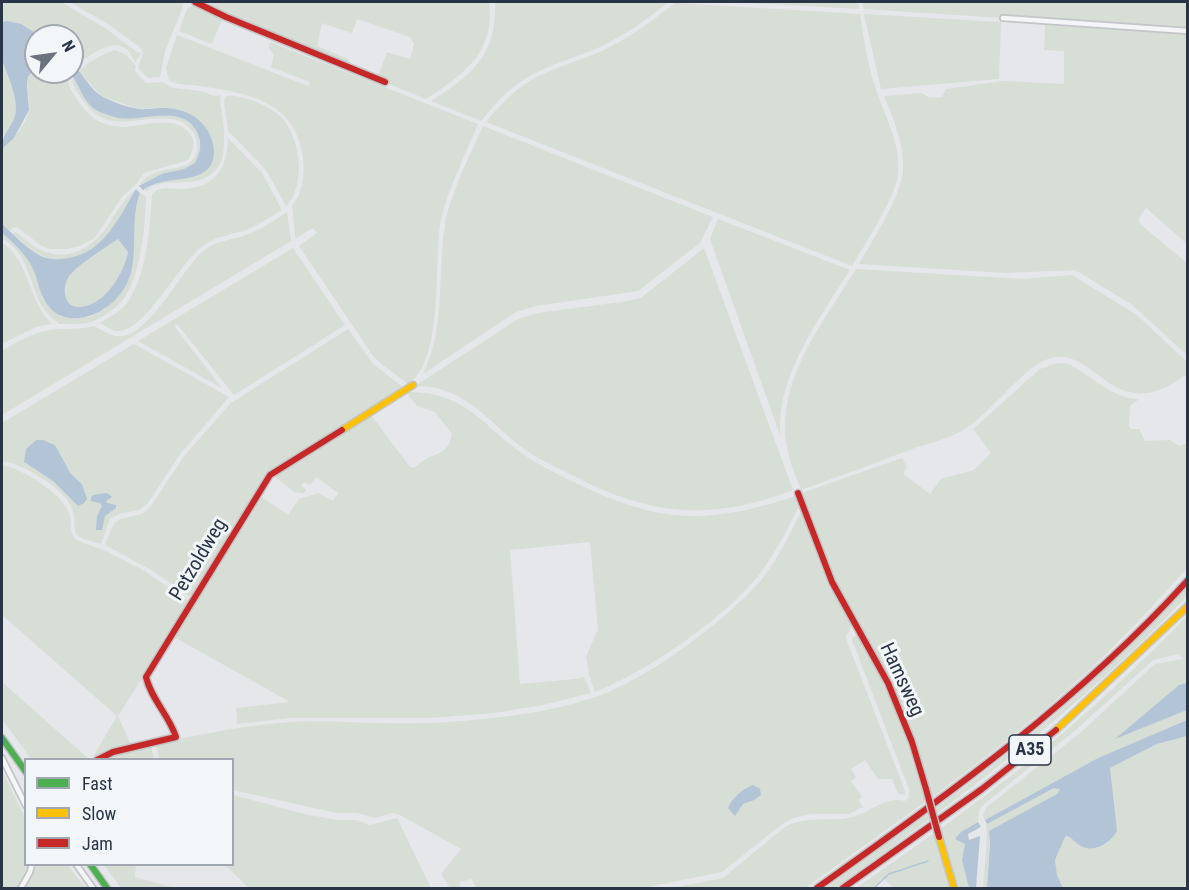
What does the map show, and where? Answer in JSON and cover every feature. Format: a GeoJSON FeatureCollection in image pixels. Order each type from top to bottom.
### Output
{"type":"FeatureCollection","features":[{"type":"Feature","properties":{"kind":"main road"},"geometry":{"type":"LineString","coordinates":[[195,2],[385,82]]}},
{"type":"Feature","properties":{"kind":"main road","name":"Petzoldweg"},"geometry":{"type":"LineString","coordinates":[[99,758],[113,752],[176,737],[171,721],[148,687],[146,677],[270,475],[413,385]]}},
{"type":"Feature","properties":{"kind":"main road","name":"Hamsweg"},"geometry":{"type":"LineString","coordinates":[[798,493],[832,582],[888,683],[912,742],[954,888]]}},
{"type":"Feature","properties":{"kind":"main road","name":"A35"},"geometry":{"type":"LineString","coordinates":[[817,888],[970,777],[1071,694],[1121,648],[1188,580]]}},
{"type":"Feature","properties":{"kind":"main road","name":"A35"},"geometry":{"type":"LineString","coordinates":[[843,888],[977,791],[1061,725],[1188,606]]}},
{"type":"Feature","properties":{"kind":"main road"},"geometry":{"type":"LineString","coordinates":[[2,738],[24,769]]}},
{"type":"Feature","properties":{"kind":"main road"},"geometry":{"type":"LineString","coordinates":[[91,866],[107,888]]}},
{"type":"Feature","properties":{"kind":"street"},"geometry":{"type":"LineString","coordinates":[[1003,18],[1188,30]]}},
{"type":"Feature","properties":{"kind":"street"},"geometry":{"type":"LineString","coordinates":[[2,758],[24,802]]}},
{"type":"Feature","properties":{"kind":"street"},"geometry":{"type":"LineString","coordinates":[[21,888],[32,866]]}},
{"type":"Feature","properties":{"kind":"street"},"geometry":{"type":"LineString","coordinates":[[77,866],[93,888]]}},
{"type":"Feature","properties":{"kind":"shaded area"},"geometry":{"type":"Polygon","coordinates":[[[2,2],[61,2],[105,28],[138,53],[142,52],[135,62],[125,48],[117,45],[104,48],[84,60],[84,24],[24,24],[24,28],[13,23],[2,22],[2,2]]]}},
{"type":"Feature","properties":{"kind":"shaded area"},"geometry":{"type":"Polygon","coordinates":[[[70,2],[183,2],[165,51],[160,77],[148,78],[138,68],[143,53],[141,48],[108,24],[70,2]]]}},
{"type":"Feature","properties":{"kind":"shaded area"},"geometry":{"type":"Polygon","coordinates":[[[200,2],[489,2],[490,20],[482,48],[474,60],[452,81],[426,99],[377,79],[387,52],[410,59],[414,44],[410,37],[357,19],[352,33],[322,23],[317,46],[348,59],[352,66],[293,46],[200,2]]]}},
{"type":"Feature","properties":{"kind":"shaded area"},"geometry":{"type":"Polygon","coordinates":[[[495,2],[669,2],[609,42],[524,79],[504,95],[481,121],[431,101],[459,82],[479,62],[492,36],[495,2]]]}},
{"type":"Feature","properties":{"kind":"shaded area"},"geometry":{"type":"Polygon","coordinates":[[[731,2],[858,2],[859,9],[731,2]]]}},
{"type":"Feature","properties":{"kind":"shaded area"},"geometry":{"type":"Polygon","coordinates":[[[862,2],[1187,2],[1187,30],[864,9],[862,2]]]}},
{"type":"Feature","properties":{"kind":"shaded area"},"geometry":{"type":"Polygon","coordinates":[[[675,3],[860,14],[870,68],[892,132],[898,156],[898,168],[897,180],[890,200],[852,266],[486,122],[507,99],[526,83],[612,46],[675,3]]]}},
{"type":"Feature","properties":{"kind":"shaded area"},"geometry":{"type":"Polygon","coordinates":[[[193,5],[222,19],[212,44],[179,31],[187,9],[193,5]]]}},
{"type":"Feature","properties":{"kind":"shaded area"},"geometry":{"type":"Polygon","coordinates":[[[864,14],[1001,22],[999,79],[881,89],[864,14]]]}},
{"type":"Feature","properties":{"kind":"shaded area"},"geometry":{"type":"Polygon","coordinates":[[[1045,25],[1187,34],[1187,244],[1146,208],[1139,218],[1140,224],[1187,263],[1187,355],[1131,304],[1075,270],[1006,273],[859,264],[897,194],[903,172],[901,143],[884,96],[922,93],[930,98],[942,97],[946,89],[1004,81],[1064,84],[1064,51],[1044,50],[1045,25]]]}},
{"type":"Feature","properties":{"kind":"shaded area"},"geometry":{"type":"Polygon","coordinates":[[[177,35],[308,86],[310,82],[271,67],[274,55],[269,48],[270,42],[478,124],[453,183],[441,219],[433,332],[428,354],[420,372],[408,384],[373,356],[299,246],[317,233],[313,228],[296,238],[295,236],[292,206],[301,190],[304,164],[299,139],[291,124],[267,103],[252,97],[169,80],[166,68],[177,35]]]}},
{"type":"Feature","properties":{"kind":"shaded area"},"geometry":{"type":"Polygon","coordinates":[[[115,50],[125,54],[136,66],[135,71],[146,83],[162,82],[173,88],[201,91],[214,96],[221,95],[224,144],[222,159],[215,171],[197,181],[161,184],[147,191],[143,190],[157,183],[205,172],[201,120],[164,108],[138,109],[101,96],[84,77],[84,67],[115,50]]]}},
{"type":"Feature","properties":{"kind":"shaded area"},"geometry":{"type":"Polygon","coordinates":[[[2,60],[12,85],[16,112],[11,126],[2,137],[2,60]]]}},
{"type":"Feature","properties":{"kind":"shaded area"},"geometry":{"type":"Polygon","coordinates":[[[28,84],[69,84],[86,110],[100,122],[128,127],[152,123],[177,125],[190,134],[193,141],[192,150],[188,160],[144,173],[122,197],[93,239],[68,249],[51,249],[42,246],[18,228],[14,227],[10,231],[2,224],[2,149],[23,125],[28,115],[28,84]]]}},
{"type":"Feature","properties":{"kind":"shaded area"},"geometry":{"type":"Polygon","coordinates":[[[73,84],[78,84],[90,105],[106,115],[120,118],[163,115],[183,118],[191,123],[200,140],[200,152],[195,163],[139,186],[152,174],[186,165],[192,161],[197,148],[193,132],[185,124],[163,118],[127,121],[105,119],[90,109],[73,84]]]}},
{"type":"Feature","properties":{"kind":"shaded area"},"geometry":{"type":"Polygon","coordinates":[[[226,96],[246,98],[274,111],[292,135],[299,160],[299,173],[293,197],[286,206],[266,170],[228,131],[224,101],[226,96]]]}},
{"type":"Feature","properties":{"kind":"shaded area"},"geometry":{"type":"Polygon","coordinates":[[[483,126],[713,217],[700,243],[638,291],[536,306],[516,312],[423,374],[435,338],[438,320],[447,214],[461,175],[483,126]]]}},
{"type":"Feature","properties":{"kind":"shaded area"},"geometry":{"type":"Polygon","coordinates":[[[228,138],[262,173],[282,210],[251,228],[218,238],[203,246],[183,266],[150,310],[127,329],[116,331],[100,323],[123,307],[135,289],[144,263],[152,194],[163,189],[195,187],[212,180],[222,167],[228,138]]]}},
{"type":"Feature","properties":{"kind":"shaded area"},"geometry":{"type":"Polygon","coordinates":[[[136,189],[109,233],[91,250],[79,255],[63,259],[49,258],[31,249],[13,234],[16,232],[36,247],[50,253],[70,254],[96,239],[136,189]]]}},
{"type":"Feature","properties":{"kind":"shaded area"},"geometry":{"type":"Polygon","coordinates":[[[140,193],[146,197],[143,235],[135,275],[125,297],[112,310],[96,320],[59,324],[45,311],[24,261],[11,244],[2,239],[2,233],[26,256],[43,299],[53,311],[62,317],[89,317],[106,308],[132,269],[135,213],[140,193]]]}},
{"type":"Feature","properties":{"kind":"shaded area"},"geometry":{"type":"Polygon","coordinates":[[[287,212],[291,241],[2,415],[2,351],[25,338],[50,330],[94,326],[115,336],[127,335],[151,317],[203,251],[218,243],[256,231],[287,212]]]}},
{"type":"Feature","properties":{"kind":"shaded area"},"geometry":{"type":"Polygon","coordinates":[[[718,219],[850,270],[813,328],[793,369],[785,390],[780,435],[710,239],[718,219]]]}},
{"type":"Feature","properties":{"kind":"shaded area"},"geometry":{"type":"Polygon","coordinates":[[[118,239],[128,252],[112,287],[97,301],[79,307],[73,306],[65,295],[67,279],[74,270],[118,239]]]}},
{"type":"Feature","properties":{"kind":"shaded area"},"geometry":{"type":"Polygon","coordinates":[[[2,243],[18,259],[38,304],[52,324],[36,327],[2,344],[2,243]]]}},
{"type":"Feature","properties":{"kind":"shaded area"},"geometry":{"type":"Polygon","coordinates":[[[293,248],[345,325],[234,395],[177,324],[174,326],[222,388],[138,341],[293,248]]]}},
{"type":"Feature","properties":{"kind":"shaded area"},"geometry":{"type":"Polygon","coordinates":[[[704,248],[793,490],[732,507],[704,510],[677,510],[623,498],[530,453],[478,409],[450,392],[415,386],[518,319],[537,313],[641,298],[704,248]]]}},
{"type":"Feature","properties":{"kind":"shaded area"},"geometry":{"type":"Polygon","coordinates":[[[856,269],[1021,279],[1072,275],[1137,315],[1187,362],[1187,374],[1162,389],[1141,393],[1124,390],[1081,363],[1067,358],[1051,358],[1030,370],[973,423],[957,433],[801,490],[786,441],[789,394],[806,350],[856,269]]]}},
{"type":"Feature","properties":{"kind":"shaded area"},"geometry":{"type":"Polygon","coordinates":[[[348,329],[373,364],[403,387],[276,469],[192,598],[151,570],[105,545],[114,523],[142,514],[151,506],[184,456],[231,403],[348,329]]]}},
{"type":"Feature","properties":{"kind":"shaded area"},"geometry":{"type":"Polygon","coordinates":[[[134,344],[229,397],[181,453],[148,503],[139,510],[119,514],[110,519],[101,544],[83,539],[76,534],[73,510],[59,491],[30,471],[2,461],[2,423],[134,344]],[[36,440],[26,449],[24,462],[53,481],[72,500],[82,484],[71,474],[55,445],[36,440]]]}},
{"type":"Feature","properties":{"kind":"shaded area"},"geometry":{"type":"Polygon","coordinates":[[[1066,363],[1110,391],[1139,399],[1130,406],[1129,425],[1131,429],[1139,429],[1145,441],[1170,440],[1179,446],[1187,443],[1187,568],[1122,638],[1047,708],[931,798],[908,727],[834,580],[802,493],[902,458],[907,467],[903,474],[930,494],[941,479],[974,470],[991,453],[973,429],[1040,369],[1053,364],[1066,363]]]}},
{"type":"Feature","properties":{"kind":"shaded area"},"geometry":{"type":"Polygon","coordinates":[[[406,392],[425,393],[455,402],[479,417],[516,449],[537,463],[606,497],[633,506],[659,513],[684,516],[709,515],[736,512],[796,496],[799,506],[762,571],[730,605],[686,641],[662,657],[595,692],[586,656],[598,630],[590,542],[510,550],[520,684],[584,677],[591,693],[543,705],[494,713],[430,718],[290,718],[237,724],[236,708],[290,702],[174,637],[262,497],[288,515],[299,499],[318,493],[333,501],[338,493],[316,477],[310,485],[304,482],[301,486],[306,490],[304,493],[294,492],[275,477],[278,473],[371,415],[410,467],[414,468],[445,449],[452,434],[435,412],[417,406],[406,392]]]}},
{"type":"Feature","properties":{"kind":"shaded area"},"geometry":{"type":"Polygon","coordinates":[[[2,465],[30,476],[58,497],[69,513],[72,533],[76,540],[108,552],[141,569],[190,602],[118,716],[131,745],[93,757],[117,716],[2,615],[2,465]]]}},
{"type":"Feature","properties":{"kind":"shaded area"},"geometry":{"type":"Polygon","coordinates":[[[801,512],[827,581],[852,625],[846,635],[847,641],[905,795],[898,794],[892,779],[878,779],[865,760],[851,769],[856,777],[851,781],[862,797],[858,800],[863,807],[849,814],[811,814],[793,818],[782,824],[722,872],[643,888],[476,888],[472,879],[459,882],[461,888],[450,888],[441,874],[461,849],[398,814],[392,813],[375,818],[357,813],[337,813],[234,790],[234,758],[159,758],[156,743],[273,723],[431,723],[517,715],[581,702],[621,686],[689,644],[733,609],[751,591],[780,553],[801,512]]]}},
{"type":"Feature","properties":{"kind":"shaded area"},"geometry":{"type":"Polygon","coordinates":[[[1187,586],[1187,596],[1147,637],[1018,751],[835,888],[826,888],[1023,742],[1121,654],[1187,586]]]}},
{"type":"Feature","properties":{"kind":"shaded area"},"geometry":{"type":"Polygon","coordinates":[[[1187,616],[1187,683],[1179,686],[1117,738],[1187,710],[1187,720],[1098,758],[985,820],[983,815],[986,808],[1080,733],[1155,664],[1183,659],[1179,654],[1153,660],[1077,729],[983,805],[979,810],[978,822],[955,839],[965,844],[962,860],[969,888],[956,888],[945,848],[940,853],[951,888],[894,888],[883,878],[873,888],[856,888],[966,810],[1046,748],[1116,686],[1187,616]]]}},
{"type":"Feature","properties":{"kind":"shaded area"},"geometry":{"type":"Polygon","coordinates":[[[857,635],[902,725],[925,802],[805,888],[672,888],[723,878],[793,823],[848,818],[883,803],[905,801],[909,798],[909,789],[852,640],[857,635]]]}},
{"type":"Feature","properties":{"kind":"shaded area"},"geometry":{"type":"Polygon","coordinates":[[[2,682],[88,758],[30,758],[2,719],[2,682]]]}},
{"type":"Feature","properties":{"kind":"shaded area"},"geometry":{"type":"Polygon","coordinates":[[[1187,736],[1187,888],[1063,888],[1057,875],[1055,860],[1065,837],[1092,848],[1109,842],[1110,768],[1157,744],[1187,736]]]}},
{"type":"Feature","properties":{"kind":"shaded area"},"geometry":{"type":"Polygon","coordinates":[[[151,744],[154,758],[106,758],[151,744]]]}},
{"type":"Feature","properties":{"kind":"shaded area"},"geometry":{"type":"Polygon","coordinates":[[[2,770],[24,816],[24,866],[31,867],[18,888],[2,888],[2,770]]]}},
{"type":"Feature","properties":{"kind":"shaded area"},"geometry":{"type":"Polygon","coordinates":[[[1054,788],[1059,788],[1059,792],[990,837],[987,888],[983,888],[986,821],[987,824],[1054,788]]]}},
{"type":"Feature","properties":{"kind":"shaded area"},"geometry":{"type":"Polygon","coordinates":[[[234,795],[305,814],[336,820],[356,820],[370,825],[397,818],[431,888],[249,888],[226,866],[234,866],[234,795]]]}},
{"type":"Feature","properties":{"kind":"shaded area"},"geometry":{"type":"Polygon","coordinates":[[[36,866],[68,866],[86,888],[24,888],[36,866]]]}},
{"type":"Feature","properties":{"kind":"shaded area"},"geometry":{"type":"Polygon","coordinates":[[[105,866],[136,866],[135,877],[175,888],[121,888],[105,866]]]}},
{"type":"Feature","properties":{"kind":"water"},"geometry":{"type":"Polygon","coordinates":[[[7,21],[24,26],[24,84],[27,84],[29,110],[14,138],[2,149],[2,143],[15,116],[16,104],[1,56],[2,22],[7,21]]]}},
{"type":"Feature","properties":{"kind":"water"},"geometry":{"type":"Polygon","coordinates":[[[84,77],[103,97],[125,106],[138,109],[170,108],[194,116],[206,127],[210,135],[214,151],[212,164],[201,174],[160,182],[143,190],[139,186],[162,174],[184,169],[195,163],[200,148],[197,132],[190,123],[172,116],[129,119],[107,115],[92,107],[77,84],[84,84],[84,77]]]}},
{"type":"Feature","properties":{"kind":"water"},"geometry":{"type":"Polygon","coordinates":[[[136,189],[140,193],[136,207],[133,264],[130,277],[123,290],[110,305],[89,316],[71,318],[54,312],[44,299],[29,262],[2,233],[2,224],[41,256],[54,259],[81,255],[101,241],[109,232],[136,189]],[[118,239],[74,271],[67,279],[65,290],[69,303],[79,307],[88,305],[105,295],[118,278],[128,252],[118,239]]]}},
{"type":"Feature","properties":{"kind":"water"},"geometry":{"type":"Polygon","coordinates":[[[36,440],[55,445],[71,474],[82,484],[87,499],[84,503],[78,506],[53,481],[24,462],[26,449],[36,440]]]}},
{"type":"Feature","properties":{"kind":"water"},"geometry":{"type":"Polygon","coordinates":[[[107,493],[112,497],[106,501],[107,503],[116,505],[116,508],[105,516],[102,530],[96,530],[97,516],[102,506],[100,503],[91,501],[91,497],[107,493]]]}},
{"type":"Feature","properties":{"kind":"water"},"geometry":{"type":"Polygon","coordinates":[[[1187,683],[1187,710],[1115,739],[1179,685],[1187,683]]]}},
{"type":"Feature","properties":{"kind":"water"},"geometry":{"type":"Polygon","coordinates":[[[1187,720],[1187,736],[1157,744],[1110,768],[1117,831],[1106,844],[1095,848],[1084,848],[1069,837],[1065,837],[1055,860],[1057,875],[1063,888],[987,888],[989,831],[1057,794],[1060,789],[1054,788],[987,824],[985,820],[1098,758],[1187,720]]]}},
{"type":"Feature","properties":{"kind":"water"},"geometry":{"type":"Polygon","coordinates":[[[753,785],[760,789],[761,795],[743,804],[735,816],[728,808],[730,804],[738,794],[753,785]]]}},
{"type":"Feature","properties":{"kind":"water"},"geometry":{"type":"Polygon","coordinates":[[[978,822],[981,827],[968,834],[969,840],[980,836],[976,888],[969,888],[962,860],[965,844],[955,839],[961,832],[978,822]]]}},
{"type":"Feature","properties":{"kind":"waterway"},"geometry":{"type":"LineString","coordinates":[[874,888],[889,874],[928,861]]}},
{"type":"Feature","properties":{"kind":"traffic: fast"},"geometry":{"type":"LineString","coordinates":[[2,738],[24,769]]}},
{"type":"Feature","properties":{"kind":"traffic: fast"},"geometry":{"type":"LineString","coordinates":[[91,866],[107,888]]}},
{"type":"Feature","properties":{"kind":"traffic: slow"},"geometry":{"type":"LineString","coordinates":[[342,430],[413,385]]}},
{"type":"Feature","properties":{"kind":"traffic: slow"},"geometry":{"type":"LineString","coordinates":[[1056,730],[1188,606]]}},
{"type":"Feature","properties":{"kind":"traffic: slow"},"geometry":{"type":"LineString","coordinates":[[939,837],[954,888]]}},
{"type":"Feature","properties":{"kind":"traffic: jam"},"geometry":{"type":"LineString","coordinates":[[195,2],[385,82]]}},
{"type":"Feature","properties":{"kind":"traffic: jam"},"geometry":{"type":"LineString","coordinates":[[101,758],[113,752],[176,737],[146,677],[270,475],[342,430]]}},
{"type":"Feature","properties":{"kind":"traffic: jam"},"geometry":{"type":"LineString","coordinates":[[798,493],[832,582],[888,683],[912,742],[926,789]]}},
{"type":"Feature","properties":{"kind":"traffic: jam"},"geometry":{"type":"LineString","coordinates":[[817,888],[915,818],[1058,706],[1103,666],[1188,580]]}},
{"type":"Feature","properties":{"kind":"traffic: jam"},"geometry":{"type":"LineString","coordinates":[[843,888],[982,789],[1056,730]]}},
{"type":"Feature","properties":{"kind":"traffic: jam"},"geometry":{"type":"LineString","coordinates":[[926,789],[939,837]]}}]}
